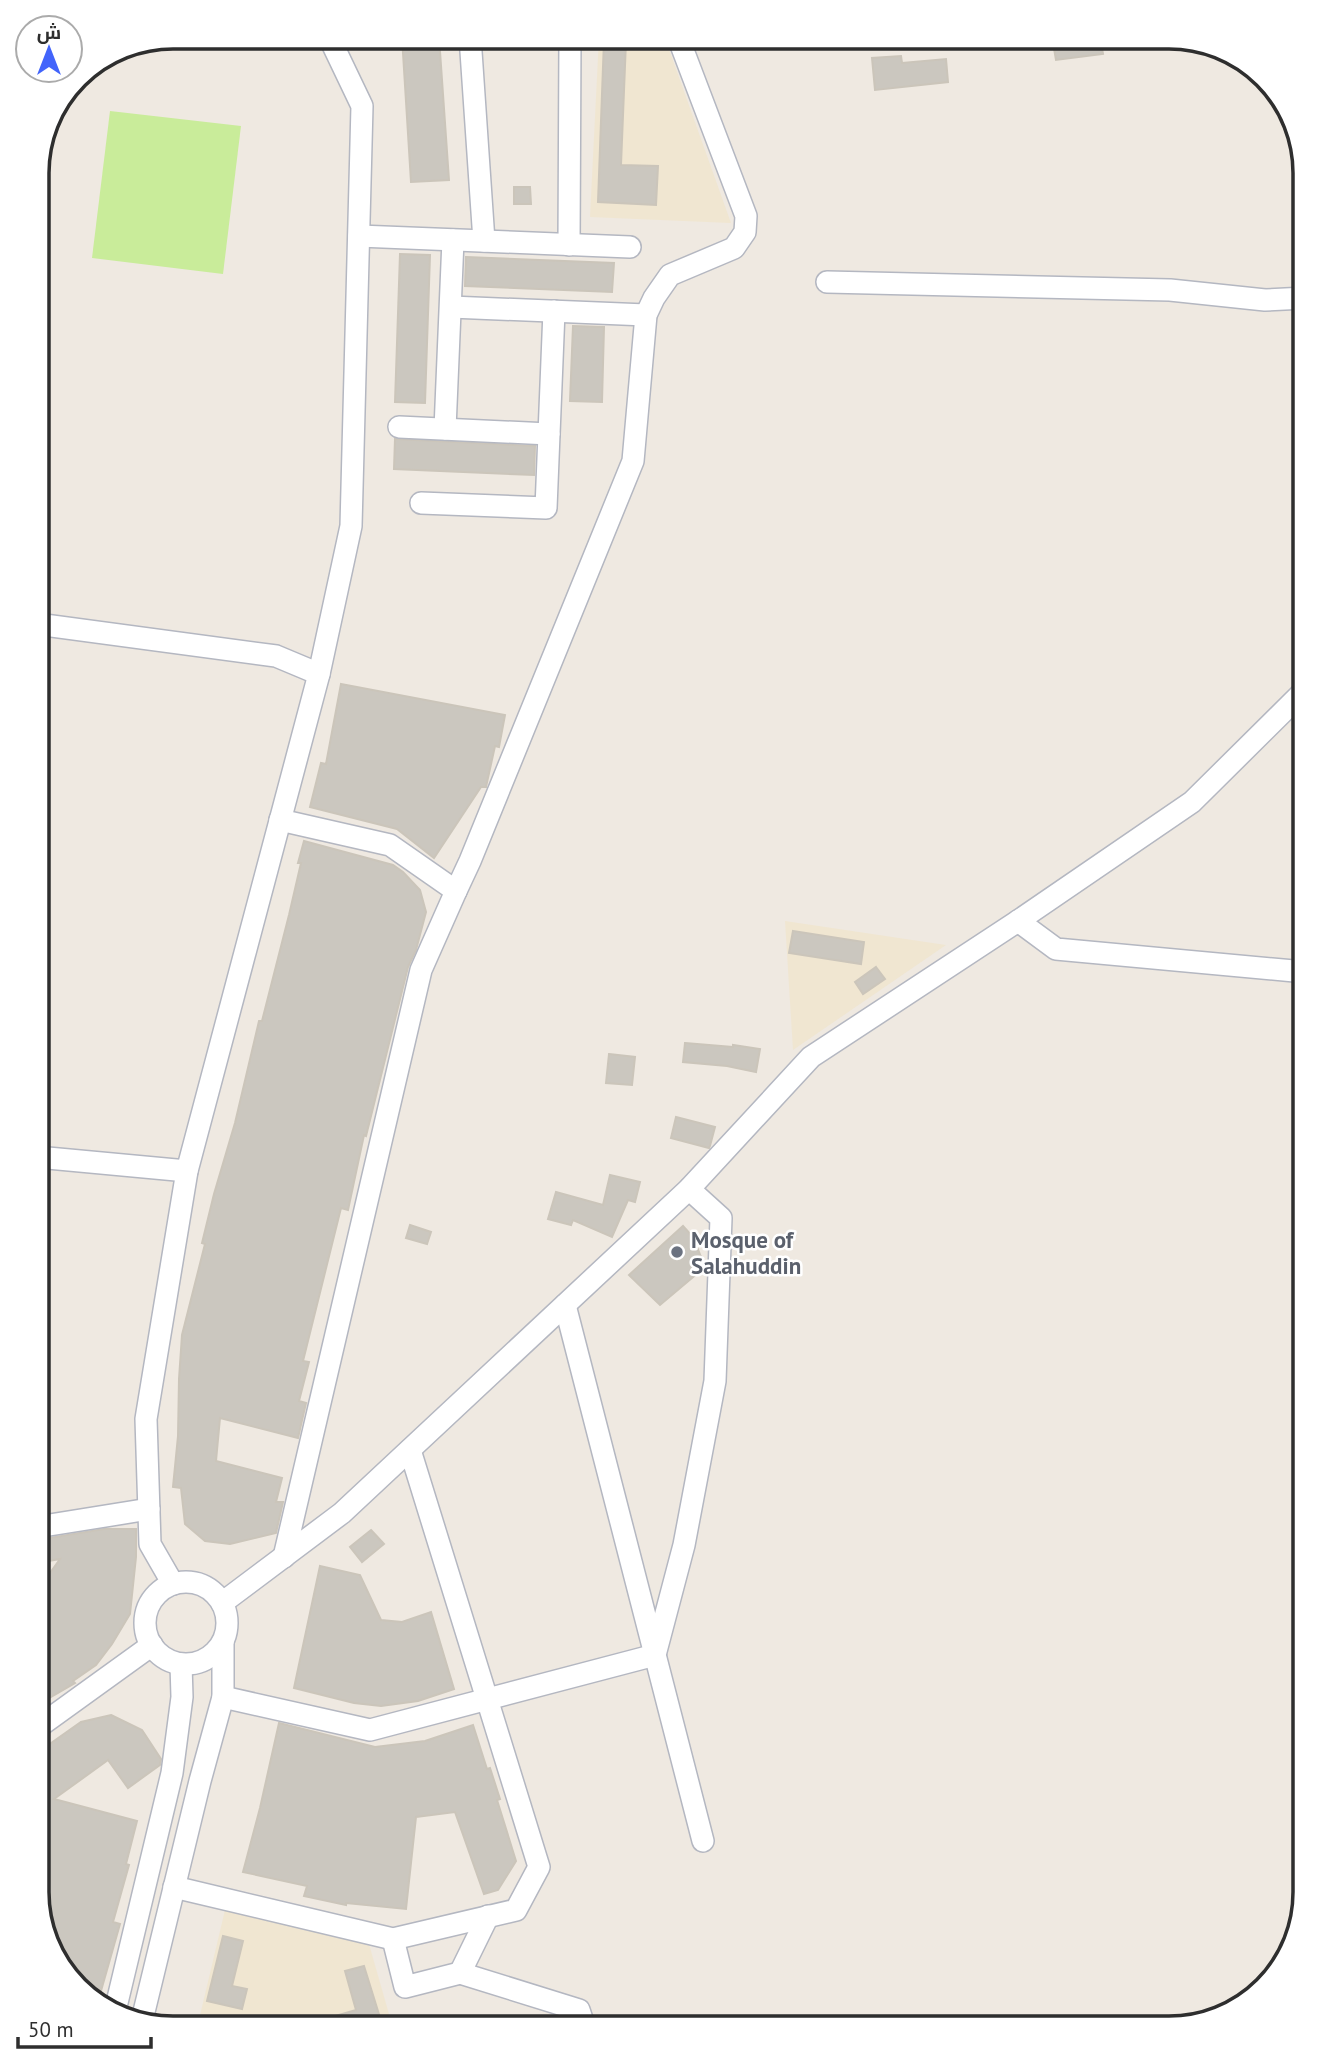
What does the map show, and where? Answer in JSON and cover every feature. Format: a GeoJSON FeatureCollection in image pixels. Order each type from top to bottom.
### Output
{"type":"FeatureCollection","features":[{"type":"Feature","properties":{"kind":"street"},"geometry":{"type":"LineString","coordinates":[[173,1584],[150,1544],[146,1419],[187,1171],[318,674],[351,526],[362,106],[335,49]]}},
{"type":"Feature","properties":{"kind":"street"},"geometry":{"type":"LineString","coordinates":[[471,49],[484,241]]}},
{"type":"Feature","properties":{"kind":"street"},"geometry":{"type":"LineString","coordinates":[[569,245],[570,49]]}},
{"type":"Feature","properties":{"kind":"street"},"geometry":{"type":"LineString","coordinates":[[284,1556],[421,970],[475,850],[632,461],[646,315],[670,275],[734,248],[745,232],[746,216],[683,49]]}},
{"type":"Feature","properties":{"kind":"street"},"geometry":{"type":"LineString","coordinates":[[359,236],[630,247]]}},
{"type":"Feature","properties":{"kind":"street"},"geometry":{"type":"LineString","coordinates":[[446,429],[453,240]]}},
{"type":"Feature","properties":{"kind":"street"},"geometry":{"type":"LineString","coordinates":[[827,282],[1170,290],[1265,300],[1293,299]]}},
{"type":"Feature","properties":{"kind":"street"},"geometry":{"type":"LineString","coordinates":[[451,306],[646,315]]}},
{"type":"Feature","properties":{"kind":"street"},"geometry":{"type":"LineString","coordinates":[[421,503],[546,508],[554,311]]}},
{"type":"Feature","properties":{"kind":"street"},"geometry":{"type":"LineString","coordinates":[[399,427],[549,434]]}},
{"type":"Feature","properties":{"kind":"street"},"geometry":{"type":"LineString","coordinates":[[49,626],[275,656],[318,674]]}},
{"type":"Feature","properties":{"kind":"street"},"geometry":{"type":"LineString","coordinates":[[222,1603],[342,1513],[410,1450],[689,1189],[811,1057],[1192,802],[1293,702]]}},
{"type":"Feature","properties":{"kind":"street"},"geometry":{"type":"LineString","coordinates":[[280,820],[390,845],[456,891]]}},
{"type":"Feature","properties":{"kind":"street"},"geometry":{"type":"LineString","coordinates":[[1018,920],[1056,949],[1293,971]]}},
{"type":"Feature","properties":{"kind":"street"},"geometry":{"type":"LineString","coordinates":[[49,1158],[187,1171]]}},
{"type":"Feature","properties":{"kind":"street"},"geometry":{"type":"LineString","coordinates":[[655,1655],[684,1545],[715,1381],[721,1218],[689,1189]]}},
{"type":"Feature","properties":{"kind":"street"},"geometry":{"type":"LineString","coordinates":[[565,1305],[703,1841]]}},
{"type":"Feature","properties":{"kind":"street"},"geometry":{"type":"LineString","coordinates":[[174,1887],[393,1939],[516,1910],[540,1867],[410,1450]]}},
{"type":"Feature","properties":{"kind":"street"},"geometry":{"type":"LineString","coordinates":[[49,1525],[149,1509]]}},
{"type":"Feature","properties":{"kind":"street"},"geometry":{"type":"LineString","coordinates":[[144,2012],[223,1697],[223,1643],[227,1630],[227,1616],[222,1603],[214,1592],[201,1585],[187,1582],[173,1584],[153,1598],[147,1609],[146,1634],[164,1658],[181,1664],[198,1662],[212,1655],[223,1643]]}},
{"type":"Feature","properties":{"kind":"street"},"geometry":{"type":"LineString","coordinates":[[49,1719],[152,1645]]}},
{"type":"Feature","properties":{"kind":"street"},"geometry":{"type":"LineString","coordinates":[[223,1697],[370,1730],[655,1655]]}},
{"type":"Feature","properties":{"kind":"street"},"geometry":{"type":"LineString","coordinates":[[117,2002],[172,1773],[182,1697],[181,1664]]}},
{"type":"Feature","properties":{"kind":"street"},"geometry":{"type":"LineString","coordinates":[[460,1973],[488,1916]]}},
{"type":"Feature","properties":{"kind":"street"},"geometry":{"type":"LineString","coordinates":[[393,1939],[405,1987],[460,1973],[579,2010],[581,2016]]}},
{"type":"Feature","properties":{"kind":"shaded area"},"geometry":{"type":"Polygon","coordinates":[[[598,49],[669,49],[731,223],[590,217],[598,49]]]}},
{"type":"Feature","properties":{"kind":"shaded area"},"geometry":{"type":"Polygon","coordinates":[[[785,921],[946,945],[793,1050],[785,921]]]}},
{"type":"Feature","properties":{"kind":"shaded area"},"geometry":{"type":"Polygon","coordinates":[[[225,1910],[369,1944],[390,2016],[200,2016],[225,1910]]]}},
{"type":"Feature","properties":{"kind":"green space"},"geometry":{"type":"Polygon","coordinates":[[[110,111],[241,126],[223,274],[92,258],[110,111]]]}},
{"type":"Feature","properties":{"kind":"building"},"geometry":{"type":"Polygon","coordinates":[[[403,49],[440,49],[449,180],[411,182],[403,49]]]}},
{"type":"Feature","properties":{"kind":"building"},"geometry":{"type":"Polygon","coordinates":[[[604,49],[626,49],[621,165],[658,166],[656,205],[598,202],[604,49]]]}},
{"type":"Feature","properties":{"kind":"building"},"geometry":{"type":"Polygon","coordinates":[[[1054,49],[1102,49],[1103,54],[1056,60],[1054,49]]]}},
{"type":"Feature","properties":{"kind":"building"},"geometry":{"type":"Polygon","coordinates":[[[901,56],[902,63],[946,59],[948,82],[875,90],[872,58],[901,56]]]}},
{"type":"Feature","properties":{"kind":"building"},"geometry":{"type":"Polygon","coordinates":[[[514,187],[530,187],[531,204],[514,204],[514,187]]]}},
{"type":"Feature","properties":{"kind":"building"},"geometry":{"type":"Polygon","coordinates":[[[400,254],[430,255],[425,403],[395,402],[400,254]]]}},
{"type":"Feature","properties":{"kind":"building"},"geometry":{"type":"Polygon","coordinates":[[[466,257],[614,263],[612,292],[465,286],[466,257]]]}},
{"type":"Feature","properties":{"kind":"building"},"geometry":{"type":"Polygon","coordinates":[[[573,326],[604,327],[602,402],[570,401],[573,326]]]}},
{"type":"Feature","properties":{"kind":"building"},"geometry":{"type":"Polygon","coordinates":[[[395,439],[535,446],[534,475],[394,469],[395,439]]]}},
{"type":"Feature","properties":{"kind":"building"},"geometry":{"type":"Polygon","coordinates":[[[341,684],[505,715],[499,747],[495,746],[486,787],[481,787],[434,858],[397,829],[310,807],[321,763],[326,764],[341,684]]]}},
{"type":"Feature","properties":{"kind":"building"},"geometry":{"type":"Polygon","coordinates":[[[304,841],[393,865],[420,890],[426,912],[416,950],[408,967],[366,1136],[364,1135],[348,1210],[341,1208],[303,1361],[309,1362],[299,1401],[306,1403],[298,1438],[220,1418],[216,1461],[282,1478],[276,1502],[283,1502],[276,1533],[230,1544],[205,1541],[185,1524],[181,1488],[173,1487],[182,1335],[205,1244],[202,1243],[214,1194],[289,915],[304,841]]]}},
{"type":"Feature","properties":{"kind":"building"},"geometry":{"type":"Polygon","coordinates":[[[793,931],[864,942],[861,964],[789,953],[793,931]]]}},
{"type":"Feature","properties":{"kind":"building"},"geometry":{"type":"Polygon","coordinates":[[[876,967],[885,979],[863,994],[855,982],[876,967]]]}},
{"type":"Feature","properties":{"kind":"building"},"geometry":{"type":"Polygon","coordinates":[[[685,1043],[760,1049],[756,1072],[683,1062],[685,1043]]]}},
{"type":"Feature","properties":{"kind":"building"},"geometry":{"type":"Polygon","coordinates":[[[609,1054],[635,1057],[632,1085],[606,1083],[609,1054]]]}},
{"type":"Feature","properties":{"kind":"building"},"geometry":{"type":"Polygon","coordinates":[[[676,1117],[715,1127],[709,1148],[671,1138],[676,1117]]]}},
{"type":"Feature","properties":{"kind":"building"},"geometry":{"type":"Polygon","coordinates":[[[610,1175],[640,1182],[635,1202],[628,1200],[612,1237],[573,1220],[571,1225],[548,1219],[556,1192],[603,1205],[610,1175]]]}},
{"type":"Feature","properties":{"kind":"building"},"geometry":{"type":"Polygon","coordinates":[[[410,1225],[431,1232],[427,1244],[406,1238],[410,1225]]]}},
{"type":"Feature","properties":{"kind":"building","name":"Mosque of Salahuddin"},"geometry":{"type":"Polygon","coordinates":[[[683,1226],[693,1237],[705,1267],[660,1305],[629,1275],[683,1226]]]}},
{"type":"Feature","properties":{"kind":"building"},"geometry":{"type":"Polygon","coordinates":[[[104,1529],[136,1529],[130,1614],[96,1665],[73,1681],[75,1683],[49,1698],[49,1574],[60,1559],[49,1561],[49,1538],[104,1529]]]}},
{"type":"Feature","properties":{"kind":"building"},"geometry":{"type":"Polygon","coordinates":[[[371,1530],[384,1544],[362,1562],[350,1547],[371,1530]]]}},
{"type":"Feature","properties":{"kind":"building"},"geometry":{"type":"Polygon","coordinates":[[[320,1566],[360,1575],[381,1620],[402,1622],[431,1612],[454,1689],[418,1701],[381,1706],[354,1703],[294,1688],[320,1566]]]}},
{"type":"Feature","properties":{"kind":"building"},"geometry":{"type":"Polygon","coordinates":[[[111,1715],[142,1730],[161,1759],[160,1765],[128,1788],[108,1760],[54,1799],[137,1821],[126,1864],[129,1865],[113,1922],[120,1924],[101,1992],[85,1980],[66,1954],[58,1939],[50,1908],[49,1745],[81,1722],[111,1715]]]}},
{"type":"Feature","properties":{"kind":"building"},"geometry":{"type":"Polygon","coordinates":[[[279,1723],[375,1747],[425,1741],[473,1725],[500,1799],[497,1800],[516,1861],[498,1890],[484,1894],[455,1812],[416,1817],[406,1909],[346,1905],[304,1896],[307,1886],[243,1872],[279,1723]]]}},
{"type":"Feature","properties":{"kind":"building"},"geometry":{"type":"Polygon","coordinates":[[[223,1936],[243,1941],[232,1986],[247,1989],[242,2009],[207,2001],[223,1936]]]}},
{"type":"Feature","properties":{"kind":"building"},"geometry":{"type":"Polygon","coordinates":[[[364,1966],[380,2016],[335,2016],[356,2010],[345,1971],[364,1966]]]}},
{"type":"Feature","properties":{"kind":"place","name":"Mosque of Salahuddin"},"geometry":{"type":"Point","coordinates":[677,1252]}}]}
